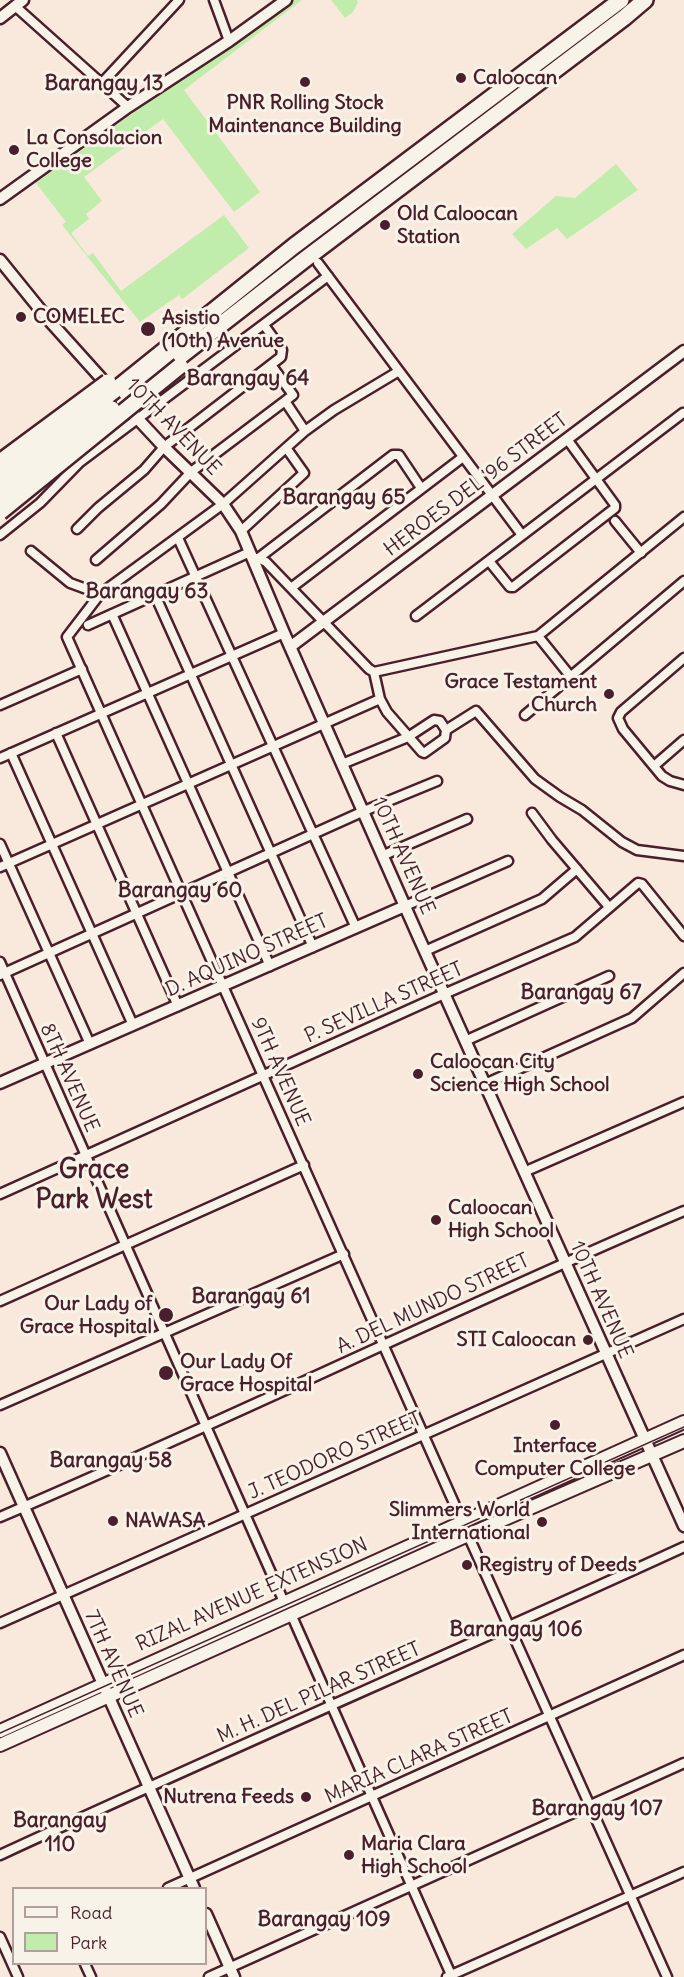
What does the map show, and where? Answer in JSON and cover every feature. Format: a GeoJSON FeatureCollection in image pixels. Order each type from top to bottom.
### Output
{"type":"FeatureCollection","features":[{"type":"Feature","properties":{"kind":"highway"},"geometry":{"type":"LineString","coordinates":[[0,462],[294,246],[621,0]]}},
{"type":"Feature","properties":{"kind":"highway"},"geometry":{"type":"LineString","coordinates":[[0,512],[310,261],[645,0]]}},
{"type":"Feature","properties":{"kind":"highway"},"geometry":{"type":"LineString","coordinates":[[0,478],[115,390],[294,246]]}},
{"type":"Feature","properties":{"kind":"highway"},"geometry":{"type":"LineString","coordinates":[[0,495],[310,261]]}},
{"type":"Feature","properties":{"kind":"main road","name":"RIZAL AVENUE EXTENSION"},"geometry":{"type":"LineString","coordinates":[[0,1731],[684,1422]]}},
{"type":"Feature","properties":{"kind":"main road","name":"RIZAL AVENUE EXTENSION"},"geometry":{"type":"LineString","coordinates":[[0,1745],[468,1535],[684,1442]]}},
{"type":"Feature","properties":{"kind":"street"},"geometry":{"type":"LineString","coordinates":[[214,0],[230,41]]}},
{"type":"Feature","properties":{"kind":"street"},"geometry":{"type":"LineString","coordinates":[[0,199],[128,107],[230,41],[286,0]]}},
{"type":"Feature","properties":{"kind":"street"},"geometry":{"type":"LineString","coordinates":[[102,83],[173,2]]}},
{"type":"Feature","properties":{"kind":"street"},"geometry":{"type":"LineString","coordinates":[[0,18],[19,3],[128,107]]}},
{"type":"Feature","properties":{"kind":"street","name":"10TH AVENUE"},"geometry":{"type":"LineString","coordinates":[[0,260],[47,318],[136,418],[223,504],[241,531],[444,994],[684,1526]]}},
{"type":"Feature","properties":{"kind":"street"},"geometry":{"type":"LineString","coordinates":[[310,261],[328,276],[522,536]]}},
{"type":"Feature","properties":{"kind":"street"},"geometry":{"type":"LineString","coordinates":[[0,535],[40,503],[80,462],[328,276]]}},
{"type":"Feature","properties":{"kind":"street"},"geometry":{"type":"LineString","coordinates":[[77,529],[105,501],[144,470],[164,447],[282,357],[283,353],[264,325]]}},
{"type":"Feature","properties":{"kind":"street","name":"HEROES DEL '96 STREET"},"geometry":{"type":"LineString","coordinates":[[290,647],[567,439],[682,357]]}},
{"type":"Feature","properties":{"kind":"street"},"geometry":{"type":"LineString","coordinates":[[96,560],[161,504],[191,472],[293,394],[272,366]]}},
{"type":"Feature","properties":{"kind":"street"},"geometry":{"type":"LineString","coordinates":[[31,551],[70,583],[100,594],[223,504],[305,431],[334,410],[399,371]]}},
{"type":"Feature","properties":{"kind":"street"},"geometry":{"type":"LineString","coordinates":[[285,401],[305,431]]}},
{"type":"Feature","properties":{"kind":"street"},"geometry":{"type":"LineString","coordinates":[[416,616],[683,413]]}},
{"type":"Feature","properties":{"kind":"street"},"geometry":{"type":"LineString","coordinates":[[489,561],[510,587],[513,587],[615,507],[567,439]]}},
{"type":"Feature","properties":{"kind":"street"},"geometry":{"type":"LineString","coordinates":[[241,531],[304,473],[286,449]]}},
{"type":"Feature","properties":{"kind":"street"},"geometry":{"type":"LineString","coordinates":[[88,625],[196,577],[254,557],[393,455],[399,455],[421,488]]}},
{"type":"Feature","properties":{"kind":"street"},"geometry":{"type":"LineString","coordinates":[[291,588],[463,457]]}},
{"type":"Feature","properties":{"kind":"street"},"geometry":{"type":"LineString","coordinates":[[254,557],[266,562],[374,672],[541,634],[684,517]]}},
{"type":"Feature","properties":{"kind":"street"},"geometry":{"type":"LineString","coordinates":[[615,521],[641,553]]}},
{"type":"Feature","properties":{"kind":"street"},"geometry":{"type":"LineString","coordinates":[[178,538],[356,928]]}},
{"type":"Feature","properties":{"kind":"street"},"geometry":{"type":"LineString","coordinates":[[525,716],[684,581]]}},
{"type":"Feature","properties":{"kind":"street","name":"9TH AVENUE"},"geometry":{"type":"LineString","coordinates":[[100,594],[67,637],[462,1521]]}},
{"type":"Feature","properties":{"kind":"street"},"geometry":{"type":"LineString","coordinates":[[155,595],[313,947]]}},
{"type":"Feature","properties":{"kind":"street"},"geometry":{"type":"LineString","coordinates":[[112,614],[270,966]]}},
{"type":"Feature","properties":{"kind":"street"},"geometry":{"type":"LineString","coordinates":[[0,758],[284,633]]}},
{"type":"Feature","properties":{"kind":"street"},"geometry":{"type":"LineString","coordinates":[[541,634],[571,677]]}},
{"type":"Feature","properties":{"kind":"street"},"geometry":{"type":"LineString","coordinates":[[684,658],[618,718],[623,729],[654,766],[670,782],[684,785]]}},
{"type":"Feature","properties":{"kind":"street"},"geometry":{"type":"LineString","coordinates":[[0,705],[82,669]]}},
{"type":"Feature","properties":{"kind":"street"},"geometry":{"type":"LineString","coordinates":[[342,764],[408,737],[434,720],[440,721],[446,730],[445,738],[424,753],[408,737],[387,712],[380,699],[374,672]]}},
{"type":"Feature","properties":{"kind":"street"},"geometry":{"type":"LineString","coordinates":[[4,865],[380,699]]}},
{"type":"Feature","properties":{"kind":"street"},"geometry":{"type":"LineString","coordinates":[[446,730],[476,711],[535,779],[582,810],[622,842],[637,850],[684,856]]}},
{"type":"Feature","properties":{"kind":"street"},"geometry":{"type":"LineString","coordinates":[[56,733],[178,1006]]}},
{"type":"Feature","properties":{"kind":"street"},"geometry":{"type":"LineString","coordinates":[[654,766],[684,740]]}},
{"type":"Feature","properties":{"kind":"street"},"geometry":{"type":"LineString","coordinates":[[11,753],[133,1025]]}},
{"type":"Feature","properties":{"kind":"street"},"geometry":{"type":"LineString","coordinates":[[2,974],[364,811],[437,781]]}},
{"type":"Feature","properties":{"kind":"street"},"geometry":{"type":"LineString","coordinates":[[532,813],[555,844],[609,907]]}},
{"type":"Feature","properties":{"kind":"street"},"geometry":{"type":"LineString","coordinates":[[384,855],[467,819]]}},
{"type":"Feature","properties":{"kind":"street"},"geometry":{"type":"LineString","coordinates":[[0,844],[4,865],[49,953],[90,1044]]}},
{"type":"Feature","properties":{"kind":"street","name":"D. AQUINO STREET"},"geometry":{"type":"LineString","coordinates":[[0,1083],[508,861]]}},
{"type":"Feature","properties":{"kind":"street"},"geometry":{"type":"LineString","coordinates":[[425,951],[542,899],[577,869]]}},
{"type":"Feature","properties":{"kind":"street","name":"P. SEVILLA STREET"},"geometry":{"type":"LineString","coordinates":[[0,1194],[575,937],[638,883],[642,884],[684,936]]}},
{"type":"Feature","properties":{"kind":"street","name":"8TH AVENUE"},"geometry":{"type":"LineString","coordinates":[[0,962],[2,974],[45,1063],[284,1602]]}},
{"type":"Feature","properties":{"kind":"street"},"geometry":{"type":"LineString","coordinates":[[485,1084],[632,1018],[684,973]]}},
{"type":"Feature","properties":{"kind":"street"},"geometry":{"type":"LineString","coordinates":[[465,1041],[609,976]]}},
{"type":"Feature","properties":{"kind":"street"},"geometry":{"type":"LineString","coordinates":[[524,1172],[684,1102]]}},
{"type":"Feature","properties":{"kind":"street"},"geometry":{"type":"LineString","coordinates":[[0,1301],[304,1165]]}},
{"type":"Feature","properties":{"kind":"street","name":"A. DEL MUNDO STREET"},"geometry":{"type":"LineString","coordinates":[[0,1517],[684,1210]]}},
{"type":"Feature","properties":{"kind":"street"},"geometry":{"type":"LineString","coordinates":[[0,1405],[344,1254]]}},
{"type":"Feature","properties":{"kind":"street","name":"J. TEODORO STREET"},"geometry":{"type":"LineString","coordinates":[[0,1623],[684,1319]]}},
{"type":"Feature","properties":{"kind":"street","name":"7TH AVENUE"},"geometry":{"type":"LineString","coordinates":[[0,1453],[192,1883]]}},
{"type":"Feature","properties":{"kind":"street"},"geometry":{"type":"LineString","coordinates":[[468,1535],[667,1977]]}},
{"type":"Feature","properties":{"kind":"street","name":"M. H. DEL PILAR STREET"},"geometry":{"type":"LineString","coordinates":[[0,1855],[148,1786],[332,1707],[684,1547]]}},
{"type":"Feature","properties":{"kind":"street"},"geometry":{"type":"LineString","coordinates":[[291,1614],[450,1976],[684,1872]]}},
{"type":"Feature","properties":{"kind":"street","name":"MARIA CLARA STREET"},"geometry":{"type":"LineString","coordinates":[[173,1887],[192,1883],[372,1796],[684,1655]]}},
{"type":"Feature","properties":{"kind":"street"},"geometry":{"type":"LineString","coordinates":[[209,1977],[232,1972],[411,1885],[684,1763]]}},
{"type":"Feature","properties":{"kind":"street"},"geometry":{"type":"LineString","coordinates":[[207,1916],[232,1972]]}},
{"type":"Feature","properties":{"kind":"street"},"geometry":{"type":"LineString","coordinates":[[0,1937],[12,1959],[0,1964]]}},
{"type":"Feature","properties":{"kind":"green space"},"geometry":{"type":"Polygon","coordinates":[[[290,0],[302,0],[184,90],[260,192],[234,212],[163,119],[84,177],[102,201],[86,214],[89,219],[71,233],[88,256],[93,253],[121,291],[224,215],[249,248],[182,299],[179,295],[140,322],[62,225],[66,222],[36,183],[290,0]]]}},
{"type":"Feature","properties":{"kind":"green space"},"geometry":{"type":"Polygon","coordinates":[[[331,0],[357,0],[358,2],[353,12],[345,18],[331,0]]]}},
{"type":"Feature","properties":{"kind":"green space"},"geometry":{"type":"Polygon","coordinates":[[[616,164],[638,190],[567,239],[557,228],[526,249],[512,234],[556,196],[575,198],[616,164]]]}},
{"type":"Feature","properties":{"kind":"tram line"},"geometry":{"type":"LineString","coordinates":[[0,1733],[684,1427]]}},
{"type":"Feature","properties":{"kind":"place","name":"Caloocan"},"geometry":{"type":"Point","coordinates":[461,78]}},
{"type":"Feature","properties":{"kind":"place","name":"PNR Rolling Stock Maintenance Building"},"geometry":{"type":"Point","coordinates":[305,82]}},
{"type":"Feature","properties":{"kind":"place","name":"La Consolacion College"},"geometry":{"type":"Point","coordinates":[14,150]}},
{"type":"Feature","properties":{"kind":"place","name":"Old Caloocan Station"},"geometry":{"type":"Point","coordinates":[385,225]}},
{"type":"Feature","properties":{"kind":"place","name":"COMELEC"},"geometry":{"type":"Point","coordinates":[21,317]}},
{"type":"Feature","properties":{"kind":"place","name":"Asistio (10th) Avenue"},"geometry":{"type":"Point","coordinates":[148,329]}},
{"type":"Feature","properties":{"kind":"place","name":"Grace Testament Church"},"geometry":{"type":"Point","coordinates":[609,694]}},
{"type":"Feature","properties":{"kind":"place","name":"Caloocan City Science High School"},"geometry":{"type":"Point","coordinates":[418,1074]}},
{"type":"Feature","properties":{"kind":"place","name":"Caloocan High School"},"geometry":{"type":"Point","coordinates":[436,1220]}},
{"type":"Feature","properties":{"kind":"place","name":"Our Lady of Grace Hospital"},"geometry":{"type":"Point","coordinates":[166,1315]}},
{"type":"Feature","properties":{"kind":"place","name":"STI Caloocan"},"geometry":{"type":"Point","coordinates":[588,1340]}},
{"type":"Feature","properties":{"kind":"place","name":"Our Lady Of Grace Hospital"},"geometry":{"type":"Point","coordinates":[166,1373]}},
{"type":"Feature","properties":{"kind":"place","name":"Interface Computer College"},"geometry":{"type":"Point","coordinates":[555,1425]}},
{"type":"Feature","properties":{"kind":"place","name":"NAWASA"},"geometry":{"type":"Point","coordinates":[113,1521]}},
{"type":"Feature","properties":{"kind":"place","name":"Slimmers World International"},"geometry":{"type":"Point","coordinates":[542,1522]}},
{"type":"Feature","properties":{"kind":"place","name":"Registry of Deeds"},"geometry":{"type":"Point","coordinates":[467,1565]}},
{"type":"Feature","properties":{"kind":"place","name":"Nutrena Feeds"},"geometry":{"type":"Point","coordinates":[306,1797]}},
{"type":"Feature","properties":{"kind":"place","name":"Maria Clara High School"},"geometry":{"type":"Point","coordinates":[349,1855]}},
{"type":"Feature","properties":{"kind":"district","name":"Barangay 13"},"geometry":{"type":"Point","coordinates":[104,84]}},
{"type":"Feature","properties":{"kind":"district","name":"Barangay 64"},"geometry":{"type":"Point","coordinates":[248,379]}},
{"type":"Feature","properties":{"kind":"district","name":"Barangay 65"},"geometry":{"type":"Point","coordinates":[344,498]}},
{"type":"Feature","properties":{"kind":"district","name":"Barangay 63"},"geometry":{"type":"Point","coordinates":[147,592]}},
{"type":"Feature","properties":{"kind":"district","name":"Barangay 60"},"geometry":{"type":"Point","coordinates":[180,891]}},
{"type":"Feature","properties":{"kind":"district","name":"Barangay 67"},"geometry":{"type":"Point","coordinates":[581,993]}},
{"type":"Feature","properties":{"kind":"district","name":"Grace Park West"},"geometry":{"type":"Point","coordinates":[94,1186]}},
{"type":"Feature","properties":{"kind":"district","name":"Barangay 61"},"geometry":{"type":"Point","coordinates":[251,1297]}},
{"type":"Feature","properties":{"kind":"district","name":"Barangay 58"},"geometry":{"type":"Point","coordinates":[111,1461]}},
{"type":"Feature","properties":{"kind":"district","name":"Barangay 106"},"geometry":{"type":"Point","coordinates":[516,1630]}},
{"type":"Feature","properties":{"kind":"district","name":"Barangay 107"},"geometry":{"type":"Point","coordinates":[597,1809]}},
{"type":"Feature","properties":{"kind":"district","name":"Barangay 110"},"geometry":{"type":"Point","coordinates":[60,1833]}},
{"type":"Feature","properties":{"kind":"district","name":"Barangay 109"},"geometry":{"type":"Point","coordinates":[324,1920]}}]}
